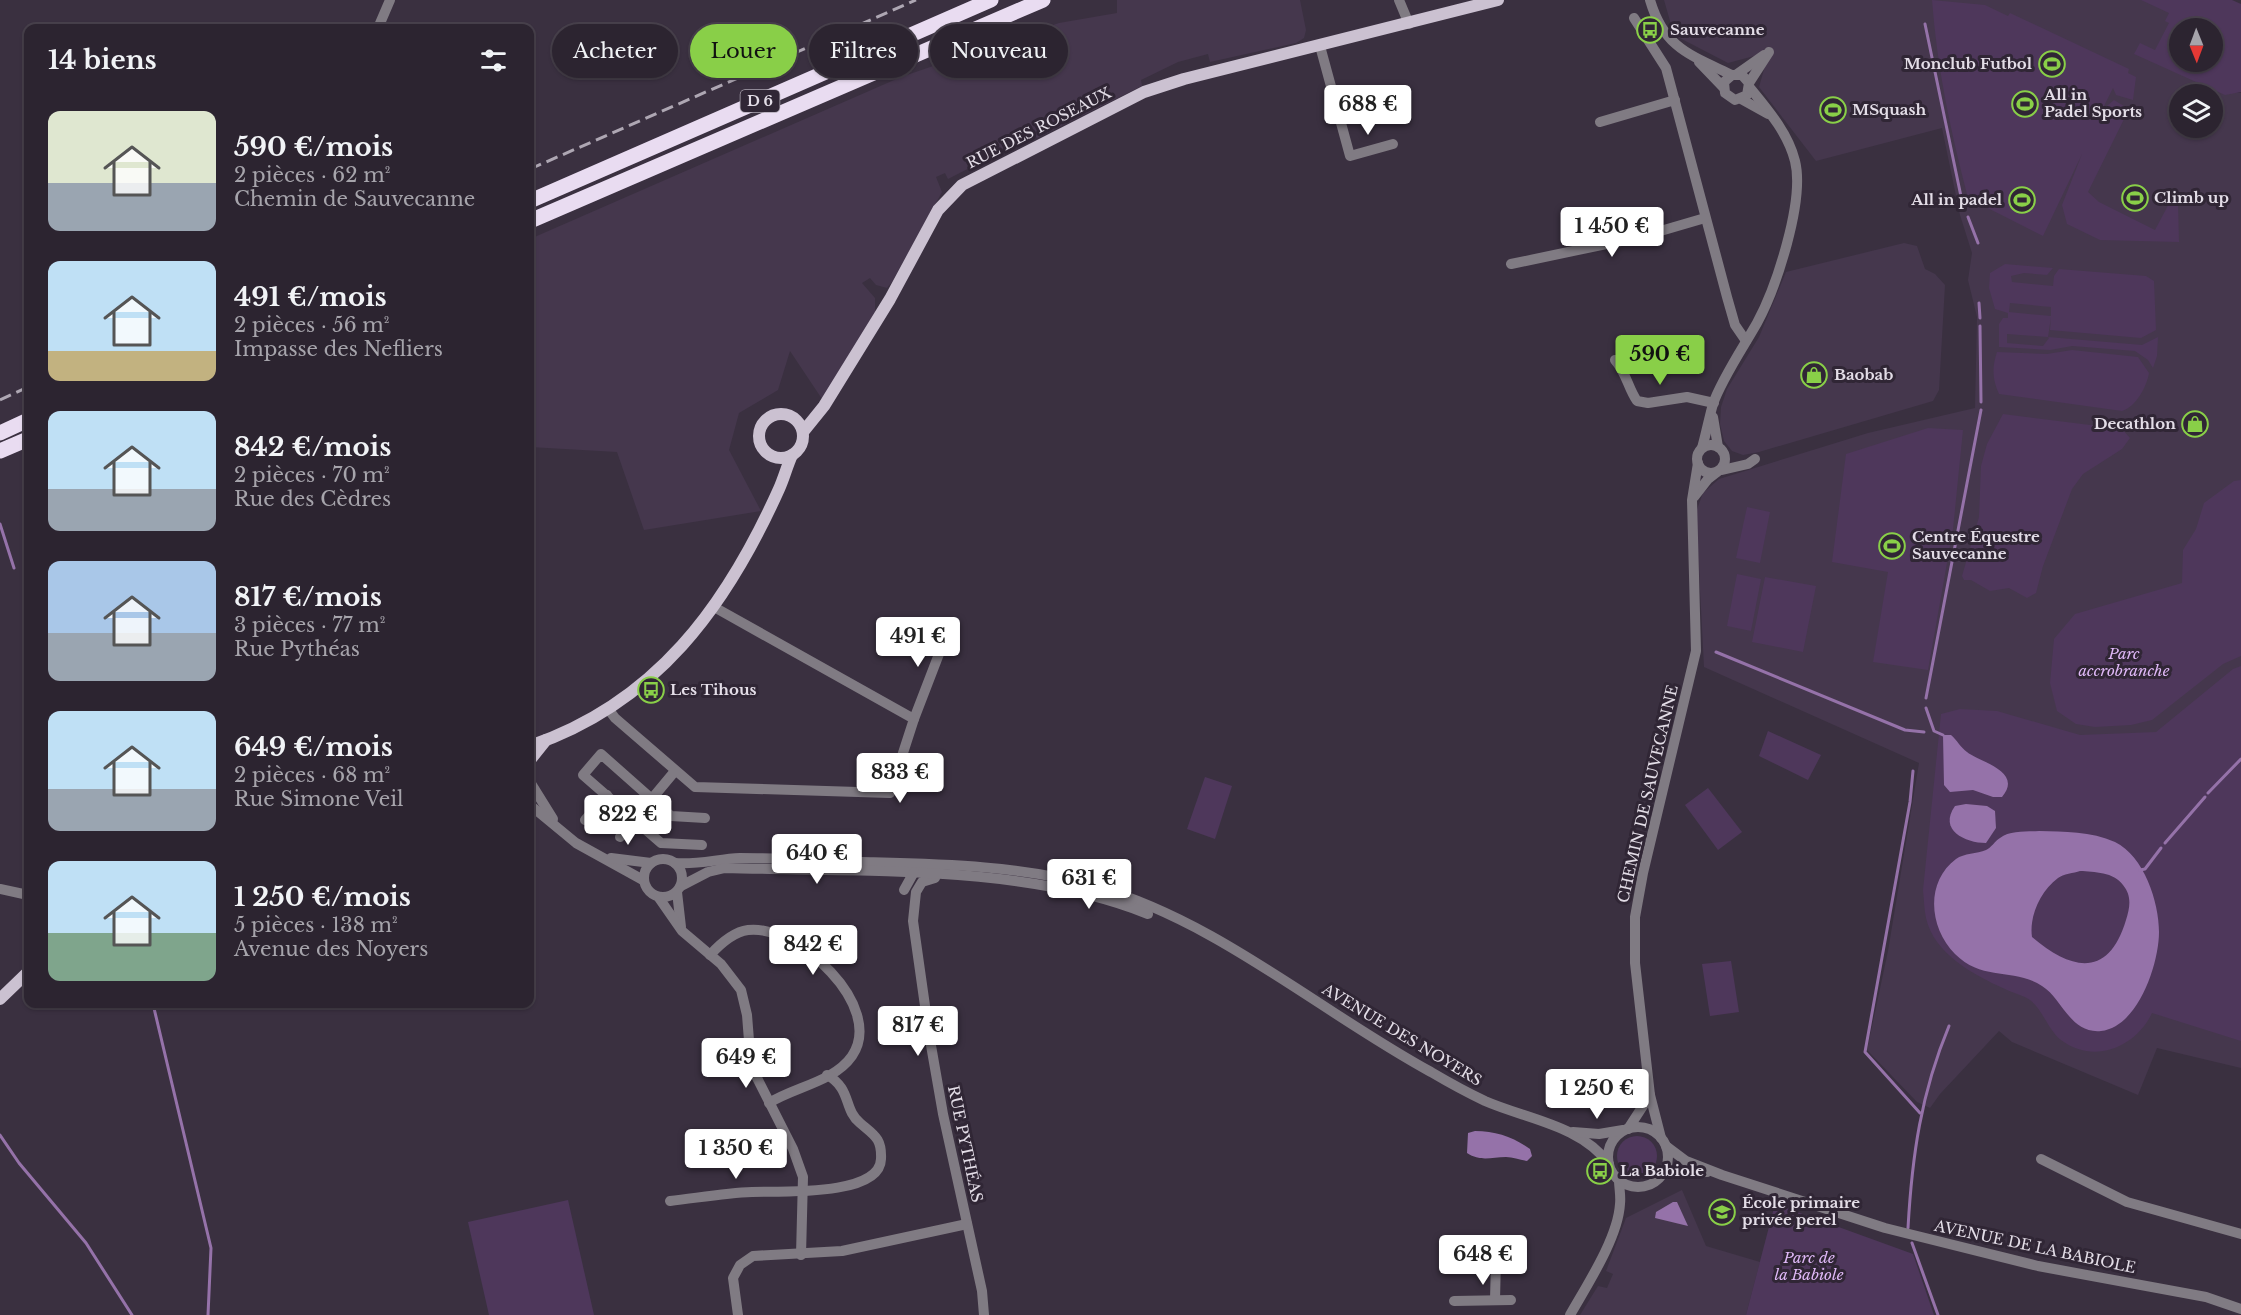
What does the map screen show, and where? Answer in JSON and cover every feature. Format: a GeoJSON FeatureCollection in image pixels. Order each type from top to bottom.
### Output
{"type":"FeatureCollection","features":[{"type":"Feature","properties":{"kind":"highway","name":"D 6"},"geometry":{"type":"LineString","coordinates":[[534,199],[991,0]]}},
{"type":"Feature","properties":{"kind":"highway"},"geometry":{"type":"LineString","coordinates":[[984,24],[1037,0]]}},
{"type":"Feature","properties":{"kind":"highway"},"geometry":{"type":"LineString","coordinates":[[987,24],[1043,0]]}},
{"type":"Feature","properties":{"kind":"highway","name":"D 6"},"geometry":{"type":"LineString","coordinates":[[534,218],[930,48]]}},
{"type":"Feature","properties":{"kind":"highway"},"geometry":{"type":"LineString","coordinates":[[0,433],[24,422]]}},
{"type":"Feature","properties":{"kind":"highway"},"geometry":{"type":"LineString","coordinates":[[0,451],[24,441]]}},
{"type":"Feature","properties":{"kind":"main road","name":"RUE DES ROSEAUX"},"geometry":{"type":"LineString","coordinates":[[534,744],[609,710],[672,660],[714,607],[780,487],[792,455],[801,446],[803,432],[817,415],[890,299],[938,210],[962,185],[1144,92],[1498,0]]}},
{"type":"Feature","properties":{"kind":"main road"},"geometry":{"type":"LineString","coordinates":[[783,475],[777,458],[764,450],[760,444],[759,428],[763,422],[776,414],[784,413],[798,420],[803,432]]}},
{"type":"Feature","properties":{"kind":"main road"},"geometry":{"type":"LineString","coordinates":[[798,420],[817,415]]}},
{"type":"Feature","properties":{"kind":"main road"},"geometry":{"type":"LineString","coordinates":[[777,458],[792,455]]}},
{"type":"Feature","properties":{"kind":"main road","name":"RUE DES ROSEAUX"},"geometry":{"type":"LineString","coordinates":[[534,755],[546,740]]}},
{"type":"Feature","properties":{"kind":"main road"},"geometry":{"type":"LineString","coordinates":[[0,999],[24,976]]}},
{"type":"Feature","properties":{"kind":"street"},"geometry":{"type":"LineString","coordinates":[[380,24],[390,0]]}},
{"type":"Feature","properties":{"kind":"street"},"geometry":{"type":"LineString","coordinates":[[1399,0],[1410,24]]}},
{"type":"Feature","properties":{"kind":"street"},"geometry":{"type":"LineString","coordinates":[[1650,0],[1662,31],[1672,42],[1695,57],[1747,78],[1749,86],[1773,117],[1795,161],[1798,196],[1781,261],[1758,321],[1713,408],[1702,448],[1697,456],[1698,463],[1705,472],[1748,464],[1755,459],[1740,460],[1721,449],[1702,448]]}},
{"type":"Feature","properties":{"kind":"street"},"geometry":{"type":"LineString","coordinates":[[1634,18],[1661,56],[1675,100],[1735,325],[1746,341]]}},
{"type":"Feature","properties":{"kind":"street"},"geometry":{"type":"LineString","coordinates":[[1320,46],[1350,156],[1393,144]]}},
{"type":"Feature","properties":{"kind":"street"},"geometry":{"type":"LineString","coordinates":[[1723,87],[1727,77],[1769,52],[1749,86],[1747,95],[1741,99]]}},
{"type":"Feature","properties":{"kind":"street"},"geometry":{"type":"LineString","coordinates":[[1695,57],[1723,87],[1729,98],[1741,99],[1773,117]]}},
{"type":"Feature","properties":{"kind":"street"},"geometry":{"type":"LineString","coordinates":[[1600,122],[1675,100]]}},
{"type":"Feature","properties":{"kind":"street"},"geometry":{"type":"LineString","coordinates":[[1511,264],[1640,237],[1705,218]]}},
{"type":"Feature","properties":{"kind":"street"},"geometry":{"type":"LineString","coordinates":[[1616,360],[1623,369],[1631,392],[1637,401],[1648,403],[1687,397],[1713,408]]}},
{"type":"Feature","properties":{"kind":"street"},"geometry":{"type":"LineString","coordinates":[[1692,500],[1708,479],[1725,465],[1713,408]]}},
{"type":"Feature","properties":{"kind":"street","name":"CHEMIN DE SAUVECANNE"},"geometry":{"type":"LineString","coordinates":[[1663,1142],[1650,1095],[1635,963],[1635,917],[1643,873],[1696,651],[1692,500],[1698,463]]}},
{"type":"Feature","properties":{"kind":"street"},"geometry":{"type":"LineString","coordinates":[[714,607],[914,719]]}},
{"type":"Feature","properties":{"kind":"street"},"geometry":{"type":"LineString","coordinates":[[609,710],[695,787],[890,793],[914,719],[949,628]]}},
{"type":"Feature","properties":{"kind":"street"},"geometry":{"type":"LineString","coordinates":[[702,845],[661,843],[584,776],[601,754],[671,816],[705,818]]}},
{"type":"Feature","properties":{"kind":"street"},"geometry":{"type":"LineString","coordinates":[[620,837],[675,771]]}},
{"type":"Feature","properties":{"kind":"street"},"geometry":{"type":"LineString","coordinates":[[534,788],[562,832]]}},
{"type":"Feature","properties":{"kind":"street"},"geometry":{"type":"LineString","coordinates":[[585,820],[607,795]]}},
{"type":"Feature","properties":{"kind":"street"},"geometry":{"type":"LineString","coordinates":[[534,808],[576,843],[643,880],[648,891],[659,898],[682,931],[710,955],[741,990],[747,1015],[751,1066],[801,1167],[804,1193],[801,1255]]}},
{"type":"Feature","properties":{"kind":"street"},"geometry":{"type":"LineString","coordinates":[[602,857],[651,863],[663,859],[675,863],[682,873],[679,889],[682,931]]}},
{"type":"Feature","properties":{"kind":"street","name":"AVENUE DES NOYERS"},"geometry":{"type":"LineString","coordinates":[[675,863],[700,864],[740,858],[948,865],[1048,876],[1095,886],[1190,924],[1427,1070],[1482,1100],[1570,1132],[1599,1150],[1609,1164]]}},
{"type":"Feature","properties":{"kind":"street"},"geometry":{"type":"LineString","coordinates":[[643,880],[651,863]]}},
{"type":"Feature","properties":{"kind":"street"},"geometry":{"type":"LineString","coordinates":[[885,873],[904,890],[911,874],[925,865],[948,865]]}},
{"type":"Feature","properties":{"kind":"street","name":"AVENUE DES NOYERS"},"geometry":{"type":"LineString","coordinates":[[679,889],[708,872],[725,868],[997,879],[1094,896],[1138,910],[1227,947]]}},
{"type":"Feature","properties":{"kind":"street"},"geometry":{"type":"LineString","coordinates":[[912,908],[916,892],[922,882],[941,876]]}},
{"type":"Feature","properties":{"kind":"street"},"geometry":{"type":"LineString","coordinates":[[0,889],[24,894]]}},
{"type":"Feature","properties":{"kind":"street"},"geometry":{"type":"LineString","coordinates":[[659,898],[679,889]]}},
{"type":"Feature","properties":{"kind":"street","name":"RUE PYTHÉAS"},"geometry":{"type":"LineString","coordinates":[[904,890],[912,908],[934,1069],[982,1291],[984,1315]]}},
{"type":"Feature","properties":{"kind":"street"},"geometry":{"type":"LineString","coordinates":[[710,955],[735,934],[747,930],[775,932],[818,960],[844,987],[858,1021],[858,1042],[853,1054],[845,1064],[769,1103]]}},
{"type":"Feature","properties":{"kind":"street"},"geometry":{"type":"LineString","coordinates":[[670,1201],[750,1192],[804,1193],[866,1180],[875,1174],[881,1164],[878,1139],[854,1114],[842,1085],[827,1075]]}},
{"type":"Feature","properties":{"kind":"street"},"geometry":{"type":"LineString","coordinates":[[1621,1204],[1619,1180],[1609,1164],[1608,1156],[1613,1140],[1627,1129],[1650,1095]]}},
{"type":"Feature","properties":{"kind":"street"},"geometry":{"type":"LineString","coordinates":[[1619,1180],[1635,1187],[1651,1184],[1663,1173],[1667,1165],[1663,1142],[1646,1128],[1627,1129]]}},
{"type":"Feature","properties":{"kind":"street","name":"AVENUE DES NOYERS"},"geometry":{"type":"LineString","coordinates":[[1570,1132],[1599,1134],[1627,1129]]}},
{"type":"Feature","properties":{"kind":"street","name":"AVENUE DE LA BABIOLE"},"geometry":{"type":"LineString","coordinates":[[1663,1142],[1686,1161],[1885,1228],[1966,1250],[2206,1297],[2241,1309]]}},
{"type":"Feature","properties":{"kind":"street"},"geometry":{"type":"LineString","coordinates":[[2041,1160],[2127,1202],[2241,1234]]}},
{"type":"Feature","properties":{"kind":"street","name":"AVENUE DE LA BABIOLE"},"geometry":{"type":"LineString","coordinates":[[1663,1173],[1679,1171],[1722,1174]]}},
{"type":"Feature","properties":{"kind":"street"},"geometry":{"type":"LineString","coordinates":[[1569,1315],[1607,1242],[1621,1204],[1635,1187]]}},
{"type":"Feature","properties":{"kind":"street"},"geometry":{"type":"LineString","coordinates":[[738,1315],[733,1278],[740,1265],[753,1257],[780,1253],[820,1254],[967,1224]]}},
{"type":"Feature","properties":{"kind":"street"},"geometry":{"type":"LineString","coordinates":[[1495,1300],[1496,1258]]}},
{"type":"Feature","properties":{"kind":"street"},"geometry":{"type":"LineString","coordinates":[[1454,1301],[1511,1300]]}},
{"type":"Feature","properties":{"kind":"shaded area"},"geometry":{"type":"Polygon","coordinates":[[[1117,0],[1300,0],[1306,30],[1304,38],[1296,43],[1210,62],[1208,54],[1178,62],[1141,80],[1142,86],[1037,138],[1034,135],[948,179],[945,173],[936,177],[942,192],[892,282],[887,288],[876,285],[870,278],[862,283],[875,298],[875,312],[822,399],[790,351],[778,390],[739,413],[729,450],[761,511],[644,530],[617,452],[534,447],[534,237],[899,78],[918,78],[918,71],[930,67],[930,78],[1068,78],[1068,24],[1056,24],[1117,13],[1117,0]]]}},
{"type":"Feature","properties":{"kind":"shaded area"},"geometry":{"type":"Polygon","coordinates":[[[1664,0],[2197,0],[2229,12],[2233,93],[2241,93],[2241,1068],[2157,1048],[2138,1095],[2012,1042],[1999,1031],[1940,1094],[1930,1108],[1917,1102],[1867,1050],[1888,951],[1919,763],[1704,667],[1696,512],[1703,493],[1719,479],[1868,433],[1975,408],[1977,317],[1968,280],[1972,253],[1960,215],[1942,128],[1816,161],[1759,87],[1769,52],[1728,63],[1674,35],[1664,0]]]}},
{"type":"Feature","properties":{"kind":"shaded area"},"geometry":{"type":"Polygon","coordinates":[[[1904,243],[1917,246],[1925,269],[1935,274],[1945,285],[1939,390],[1933,401],[1759,452],[1743,455],[1732,451],[1724,441],[1720,424],[1721,407],[1727,389],[1759,337],[1786,272],[1904,243]]]}},
{"type":"Feature","properties":{"kind":"shaded area"},"geometry":{"type":"Polygon","coordinates":[[[1943,735],[1951,735],[1967,752],[2004,774],[2008,780],[2002,797],[1993,797],[1973,790],[1950,792],[1944,785],[1943,735]]]}},
{"type":"Feature","properties":{"kind":"shaded area"},"geometry":{"type":"Polygon","coordinates":[[[1966,804],[1987,806],[1995,811],[1996,828],[1986,843],[1962,838],[1952,828],[1951,814],[1955,806],[1966,804]]]}},
{"type":"Feature","properties":{"kind":"shaded area"},"geometry":{"type":"Polygon","coordinates":[[[2034,831],[2068,832],[2106,838],[2125,849],[2134,858],[2148,881],[2158,920],[2159,932],[2155,960],[2144,992],[2136,1006],[2114,1027],[2101,1031],[2082,1027],[2042,986],[2031,980],[1987,971],[1966,963],[1946,943],[1940,931],[1934,905],[1935,892],[1946,869],[1959,857],[1988,849],[2004,835],[2034,831]],[[2080,871],[2058,878],[2046,890],[2034,913],[2032,937],[2062,957],[2075,962],[2088,963],[2100,960],[2110,952],[2119,939],[2129,902],[2126,889],[2114,877],[2103,873],[2080,871]]]}},
{"type":"Feature","properties":{"kind":"shaded area"},"geometry":{"type":"Polygon","coordinates":[[[1490,1132],[1511,1138],[1530,1149],[1532,1156],[1527,1161],[1509,1157],[1472,1156],[1467,1153],[1468,1133],[1490,1132]]]}},
{"type":"Feature","properties":{"kind":"shaded area"},"geometry":{"type":"Polygon","coordinates":[[[1682,1190],[1706,1246],[1760,1262],[1746,1315],[1580,1315],[1598,1286],[1607,1288],[1613,1274],[1606,1271],[1626,1218],[1682,1190]]]}},
{"type":"Feature","properties":{"kind":"shaded area"},"geometry":{"type":"Polygon","coordinates":[[[1677,1202],[1688,1226],[1655,1218],[1656,1212],[1677,1202]]]}},
{"type":"Feature","properties":{"kind":"green space","name":"All in Padel Sports"},"geometry":{"type":"Polygon","coordinates":[[[1932,0],[1985,5],[2008,16],[2010,13],[2129,69],[2128,73],[2136,77],[2133,100],[2116,95],[2113,88],[2102,110],[2114,100],[2129,109],[2088,192],[2099,202],[2155,230],[2172,198],[2178,202],[2179,242],[2100,240],[2067,224],[2062,205],[2082,154],[2043,236],[1968,198],[1946,100],[1937,50],[1932,0]]]}},
{"type":"Feature","properties":{"kind":"green space"},"geometry":{"type":"Polygon","coordinates":[[[2141,0],[2232,0],[2241,4],[2241,92],[2225,95],[2223,94],[2223,84],[2201,84],[2174,72],[2223,72],[2223,18],[2169,18],[2169,23],[2165,21],[2169,13],[2141,0]]]}},
{"type":"Feature","properties":{"kind":"green space"},"geometry":{"type":"Polygon","coordinates":[[[2169,23],[2169,70],[2134,54],[2140,43],[2155,50],[2169,23]]]}},
{"type":"Feature","properties":{"kind":"green space"},"geometry":{"type":"Polygon","coordinates":[[[2005,264],[2053,268],[2047,275],[2024,273],[2011,276],[2012,282],[2053,286],[2054,276],[2059,269],[2146,276],[2154,281],[2156,330],[2141,338],[2050,330],[2051,317],[2048,337],[2142,345],[2158,337],[2157,356],[2153,368],[2148,360],[2135,351],[2072,346],[2050,350],[1999,347],[1999,324],[2003,318],[2008,318],[2008,313],[1995,309],[1989,288],[1990,273],[2005,264]],[[2010,303],[2009,312],[2051,316],[2051,307],[2010,303]],[[2007,334],[2007,343],[2043,346],[2049,338],[2007,334]]]}},
{"type":"Feature","properties":{"kind":"green space"},"geometry":{"type":"Polygon","coordinates":[[[2072,350],[2138,357],[2149,373],[2140,395],[2132,405],[2122,411],[1999,394],[1994,373],[1997,352],[2047,354],[2072,350]]]}},
{"type":"Feature","properties":{"kind":"green space"},"geometry":{"type":"Polygon","coordinates":[[[2003,414],[2122,429],[2130,438],[2122,449],[2083,474],[2072,489],[2043,566],[2036,593],[2027,598],[2009,588],[1990,591],[1971,580],[1964,580],[1962,576],[1979,517],[1981,466],[1987,444],[2003,414]]]}},
{"type":"Feature","properties":{"kind":"green space","name":"Centre Équestre Sauvecanne"},"geometry":{"type":"Polygon","coordinates":[[[1928,428],[1963,430],[1953,529],[1928,670],[1873,662],[1888,572],[1832,562],[1846,454],[1928,428]]]}},
{"type":"Feature","properties":{"kind":"green space","name":"Parc accrobranche"},"geometry":{"type":"Polygon","coordinates":[[[2241,480],[2241,656],[2223,664],[2152,720],[2131,725],[2095,727],[2076,724],[2057,711],[2050,683],[2054,639],[2075,614],[2182,583],[2183,550],[2196,529],[2204,503],[2234,481],[2241,480]]]}},
{"type":"Feature","properties":{"kind":"green space"},"geometry":{"type":"Polygon","coordinates":[[[1747,507],[1770,512],[1760,563],[1736,558],[1747,507]]]}},
{"type":"Feature","properties":{"kind":"green space"},"geometry":{"type":"Polygon","coordinates":[[[1737,574],[1761,579],[1751,631],[1727,626],[1737,574]]]}},
{"type":"Feature","properties":{"kind":"green space"},"geometry":{"type":"Polygon","coordinates":[[[1765,577],[1816,586],[1803,652],[1752,642],[1765,577]]]}},
{"type":"Feature","properties":{"kind":"green space"},"geometry":{"type":"Polygon","coordinates":[[[2241,666],[2241,1041],[2152,1013],[2136,1035],[2113,1049],[2087,1051],[2074,1047],[2056,1036],[2030,1000],[1968,970],[1946,953],[1930,931],[1925,915],[1923,890],[1941,714],[1960,709],[1997,711],[2080,735],[2156,732],[2233,669],[2241,666]]]}},
{"type":"Feature","properties":{"kind":"green space"},"geometry":{"type":"Polygon","coordinates":[[[1768,731],[1821,755],[1808,780],[1759,756],[1768,731]]]}},
{"type":"Feature","properties":{"kind":"green space"},"geometry":{"type":"Polygon","coordinates":[[[1205,777],[1232,786],[1215,839],[1187,829],[1205,777]]]}},
{"type":"Feature","properties":{"kind":"green space"},"geometry":{"type":"Polygon","coordinates":[[[1708,788],[1742,832],[1718,850],[1685,805],[1708,788]]]}},
{"type":"Feature","properties":{"kind":"green space"},"geometry":{"type":"Polygon","coordinates":[[[1731,961],[1739,1012],[1710,1016],[1702,964],[1731,961]]]}},
{"type":"Feature","properties":{"kind":"green space"},"geometry":{"type":"Polygon","coordinates":[[[1637,1136],[1645,1137],[1651,1142],[1656,1148],[1656,1164],[1651,1170],[1645,1175],[1637,1176],[1629,1175],[1623,1170],[1618,1164],[1617,1156],[1618,1148],[1623,1142],[1629,1137],[1637,1136]]]}},
{"type":"Feature","properties":{"kind":"green space"},"geometry":{"type":"Polygon","coordinates":[[[568,1200],[594,1315],[489,1315],[468,1222],[568,1200]]]}},
{"type":"Feature","properties":{"kind":"green space","name":"Parc de la Babiole"},"geometry":{"type":"Polygon","coordinates":[[[1775,1204],[1913,1254],[1934,1315],[1746,1315],[1775,1204]]]}},
{"type":"Feature","properties":{"kind":"waterway"},"geometry":{"type":"LineString","coordinates":[[1925,24],[1963,206]]}},
{"type":"Feature","properties":{"kind":"waterway"},"geometry":{"type":"LineString","coordinates":[[1968,217],[1978,243]]}},
{"type":"Feature","properties":{"kind":"waterway"},"geometry":{"type":"LineString","coordinates":[[1979,303],[1980,318]]}},
{"type":"Feature","properties":{"kind":"waterway"},"geometry":{"type":"LineString","coordinates":[[1980,326],[1981,402]]}},
{"type":"Feature","properties":{"kind":"waterway"},"geometry":{"type":"LineString","coordinates":[[1926,698],[1981,410]]}},
{"type":"Feature","properties":{"kind":"waterway"},"geometry":{"type":"LineString","coordinates":[[0,524],[14,568]]}},
{"type":"Feature","properties":{"kind":"waterway"},"geometry":{"type":"LineString","coordinates":[[1716,652],[1905,730],[1924,732]]}},
{"type":"Feature","properties":{"kind":"waterway"},"geometry":{"type":"LineString","coordinates":[[1926,708],[1934,731],[1943,735]]}},
{"type":"Feature","properties":{"kind":"waterway"},"geometry":{"type":"LineString","coordinates":[[2208,793],[2241,759]]}},
{"type":"Feature","properties":{"kind":"waterway"},"geometry":{"type":"LineString","coordinates":[[1913,771],[1910,802],[1865,1052],[1920,1113]]}},
{"type":"Feature","properties":{"kind":"waterway"},"geometry":{"type":"LineString","coordinates":[[2165,843],[2205,797]]}},
{"type":"Feature","properties":{"kind":"waterway"},"geometry":{"type":"LineString","coordinates":[[2140,870],[2145,869],[2161,848]]}},
{"type":"Feature","properties":{"kind":"waterway"},"geometry":{"type":"LineString","coordinates":[[154,1008],[211,1248],[208,1315]]}},
{"type":"Feature","properties":{"kind":"waterway"},"geometry":{"type":"LineString","coordinates":[[1908,1228],[1915,1150],[1925,1100],[1949,1026]]}},
{"type":"Feature","properties":{"kind":"waterway"},"geometry":{"type":"LineString","coordinates":[[0,1135],[19,1163],[86,1243],[132,1315]]}},
{"type":"Feature","properties":{"kind":"waterway"},"geometry":{"type":"LineString","coordinates":[[1912,1243],[1938,1315]]}},
{"type":"Feature","properties":{"kind":"railway"},"geometry":{"type":"LineString","coordinates":[[534,167],[916,0]]}},
{"type":"Feature","properties":{"kind":"railway"},"geometry":{"type":"LineString","coordinates":[[0,400],[24,389]]}},
{"type":"Feature","properties":{"kind":"place","name":"Sauvecanne"},"geometry":{"type":"Point","coordinates":[1650,30]}},
{"type":"Feature","properties":{"kind":"place","name":"Monclub Futbol"},"geometry":{"type":"Point","coordinates":[2052,64]}},
{"type":"Feature","properties":{"kind":"place","name":"All in Padel Sports"},"geometry":{"type":"Point","coordinates":[2025,104]}},
{"type":"Feature","properties":{"kind":"place","name":"MSquash"},"geometry":{"type":"Point","coordinates":[1833,110]}},
{"type":"Feature","properties":{"kind":"place","name":"Climb up"},"geometry":{"type":"Point","coordinates":[2135,198]}},
{"type":"Feature","properties":{"kind":"place","name":"All in padel"},"geometry":{"type":"Point","coordinates":[2022,200]}},
{"type":"Feature","properties":{"kind":"place","name":"Baobab"},"geometry":{"type":"Point","coordinates":[1814,375]}},
{"type":"Feature","properties":{"kind":"place","name":"Decathlon"},"geometry":{"type":"Point","coordinates":[2195,424]}},
{"type":"Feature","properties":{"kind":"place","name":"Centre Équestre Sauvecanne"},"geometry":{"type":"Point","coordinates":[1892,546]}},
{"type":"Feature","properties":{"kind":"place","name":"Les Tihous"},"geometry":{"type":"Point","coordinates":[651,690]}},
{"type":"Feature","properties":{"kind":"place","name":"La Babiole"},"geometry":{"type":"Point","coordinates":[1600,1171]}},
{"type":"Feature","properties":{"kind":"place","name":"École primaire privée perel"},"geometry":{"type":"Point","coordinates":[1722,1212]}}]}
